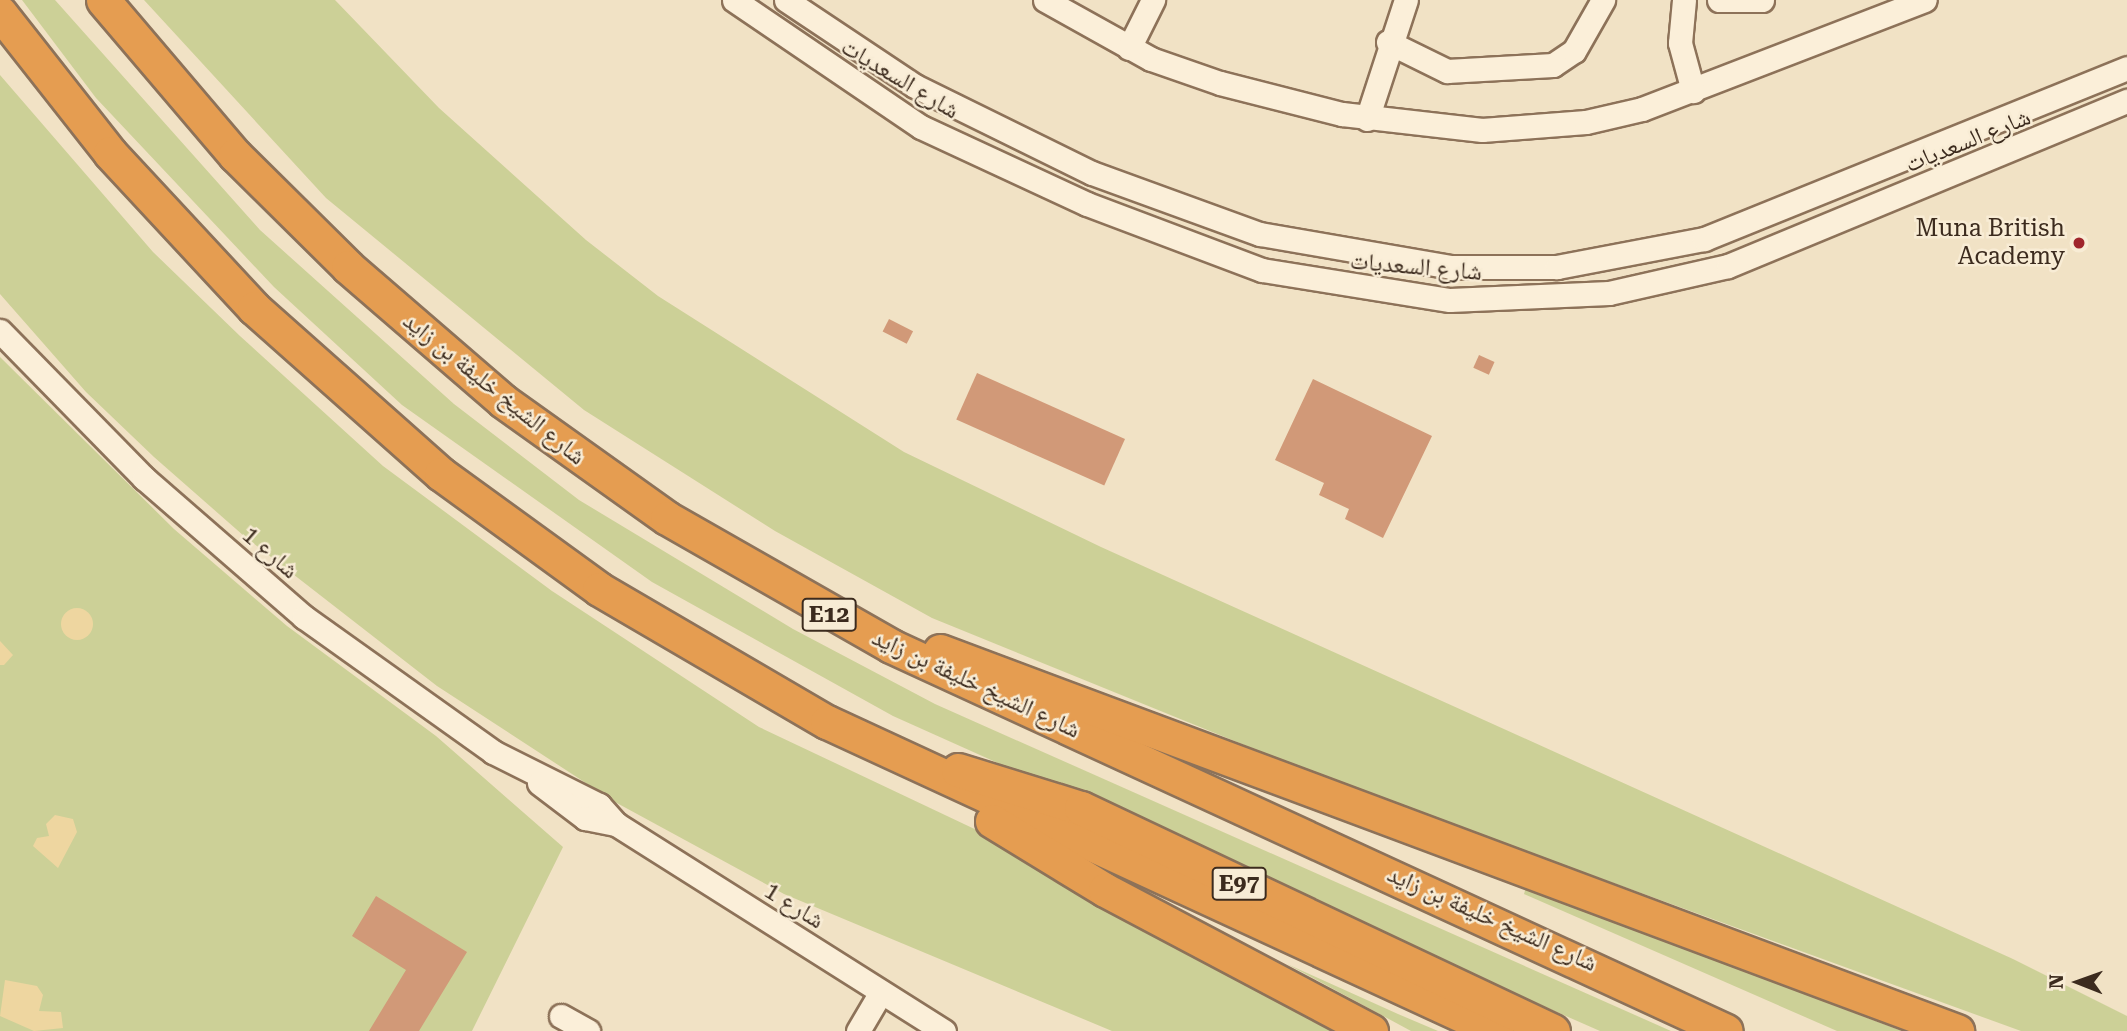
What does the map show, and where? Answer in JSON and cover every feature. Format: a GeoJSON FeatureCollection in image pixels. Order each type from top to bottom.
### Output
{"type":"FeatureCollection","features":[{"type":"Feature","properties":{"kind":"highway","name":"شارع الشيخ خليفة بن زايد"},"geometry":{"type":"LineString","coordinates":[[103,0],[235,155],[450,358],[667,518],[891,646],[1713,1023],[1750,1031]]}},
{"type":"Feature","properties":{"kind":"highway"},"geometry":{"type":"LineString","coordinates":[[0,13],[184,236],[394,436],[527,539],[663,630],[917,766],[1496,1031]]}},
{"type":"Feature","properties":{"kind":"highway"},"geometry":{"type":"LineString","coordinates":[[891,646],[975,660],[1957,1031]]}},
{"type":"Feature","properties":{"kind":"highway"},"geometry":{"type":"LineString","coordinates":[[917,766],[965,803],[1105,890],[1371,1031]]}},
{"type":"Feature","properties":{"kind":"highway","name":"E97"},"geometry":{"type":"LineString","coordinates":[[917,766],[991,776],[1052,795],[1553,1031]]}},
{"type":"Feature","properties":{"kind":"street","name":"شارع السعديات"},"geometry":{"type":"LineString","coordinates":[[734,0],[921,127],[1087,204],[1262,270],[1450,300],[1609,293],[1728,266],[2127,101]]}},
{"type":"Feature","properties":{"kind":"street","name":"شارع السعديات"},"geometry":{"type":"LineString","coordinates":[[786,0],[915,86],[1092,173],[1260,234],[1451,267],[1556,267],[1704,239],[2127,68]]}},
{"type":"Feature","properties":{"kind":"street"},"geometry":{"type":"LineString","coordinates":[[1045,0],[1129,48],[1220,83],[1367,119],[1455,130],[1536,128],[1616,116],[1693,91],[1925,0]]}},
{"type":"Feature","properties":{"kind":"street"},"geometry":{"type":"LineString","coordinates":[[1129,48],[1153,0]]}},
{"type":"Feature","properties":{"kind":"street"},"geometry":{"type":"LineString","coordinates":[[1367,119],[1388,42],[1406,0]]}},
{"type":"Feature","properties":{"kind":"street"},"geometry":{"type":"LineString","coordinates":[[1388,42],[1447,71],[1553,65],[1574,51],[1603,0]]}},
{"type":"Feature","properties":{"kind":"street"},"geometry":{"type":"LineString","coordinates":[[1684,0],[1680,43],[1693,91]]}},
{"type":"Feature","properties":{"kind":"street"},"geometry":{"type":"LineString","coordinates":[[1719,0],[1762,0]]}},
{"type":"Feature","properties":{"kind":"street","name":"شارع 1"},"geometry":{"type":"LineString","coordinates":[[0,331],[144,478],[304,617],[493,752],[599,805],[616,824],[944,1031]]}},
{"type":"Feature","properties":{"kind":"street"},"geometry":{"type":"LineString","coordinates":[[858,1031],[881,992]]}},
{"type":"Feature","properties":{"kind":"street"},"geometry":{"type":"LineString","coordinates":[[561,1016],[588,1031]]}},
{"type":"Feature","properties":{"kind":"green space"},"geometry":{"type":"Polygon","coordinates":[[[22,0],[55,0],[260,230],[454,404],[579,500],[793,629],[935,704],[1671,1031],[1600,1031],[1377,933],[893,716],[652,582],[402,405],[274,287],[96,98],[22,0]]]}},
{"type":"Feature","properties":{"kind":"green space"},"geometry":{"type":"Polygon","coordinates":[[[144,0],[335,0],[439,108],[586,240],[658,296],[904,452],[1101,547],[2013,959],[2127,1016],[2127,1031],[2021,1031],[1335,782],[932,618],[775,531],[584,410],[326,198],[144,0]]]}},
{"type":"Feature","properties":{"kind":"green space"},"geometry":{"type":"Polygon","coordinates":[[[0,75],[153,252],[240,336],[383,466],[552,591],[759,727],[1002,842],[1350,1031],[1112,1031],[784,894],[615,802],[437,686],[244,536],[154,457],[86,392],[0,294],[0,75]]]}},
{"type":"Feature","properties":{"kind":"green space"},"geometry":{"type":"Polygon","coordinates":[[[0,357],[174,529],[287,626],[436,736],[563,847],[472,1031],[0,1031],[0,357]]]}},
{"type":"Feature","properties":{"kind":"green space"},"geometry":{"type":"Polygon","coordinates":[[[1526,887],[1902,1031],[1837,1031],[1524,894],[1526,887]]]}},
{"type":"Feature","properties":{"kind":"green space"},"geometry":{"type":"Polygon","coordinates":[[[1287,964],[1398,1014],[1438,1031],[1411,1031],[1287,964]]]}},
{"type":"Feature","properties":{"kind":"sand"},"geometry":{"type":"Polygon","coordinates":[[[77,608],[88,613],[93,624],[88,635],[77,640],[66,635],[61,624],[66,613],[77,608]]]}},
{"type":"Feature","properties":{"kind":"sand"},"geometry":{"type":"Polygon","coordinates":[[[0,641],[13,655],[4,665],[0,665],[0,641]]]}},
{"type":"Feature","properties":{"kind":"sand"},"geometry":{"type":"Polygon","coordinates":[[[55,815],[73,819],[77,832],[58,868],[33,846],[37,838],[49,836],[46,824],[55,815]]]}},
{"type":"Feature","properties":{"kind":"sand"},"geometry":{"type":"Polygon","coordinates":[[[5,980],[37,986],[43,995],[39,1011],[61,1012],[63,1028],[34,1031],[0,1016],[5,980]]]}},
{"type":"Feature","properties":{"kind":"building"},"geometry":{"type":"Polygon","coordinates":[[[889,319],[913,331],[907,344],[883,331],[889,319]]]}},
{"type":"Feature","properties":{"kind":"building"},"geometry":{"type":"Polygon","coordinates":[[[1479,355],[1495,362],[1489,375],[1473,368],[1479,355]]]}},
{"type":"Feature","properties":{"kind":"building"},"geometry":{"type":"Polygon","coordinates":[[[977,373],[1125,439],[1104,485],[956,420],[977,373]]]}},
{"type":"Feature","properties":{"kind":"building"},"geometry":{"type":"Polygon","coordinates":[[[1313,379],[1432,436],[1383,538],[1345,519],[1349,509],[1319,495],[1324,483],[1275,460],[1313,379]]]}},
{"type":"Feature","properties":{"kind":"building"},"geometry":{"type":"Polygon","coordinates":[[[376,896],[467,952],[419,1031],[369,1031],[406,970],[352,936],[376,896]]]}},
{"type":"Feature","properties":{"kind":"place","name":"Muna British Academy"},"geometry":{"type":"Point","coordinates":[2079,243]}}]}
